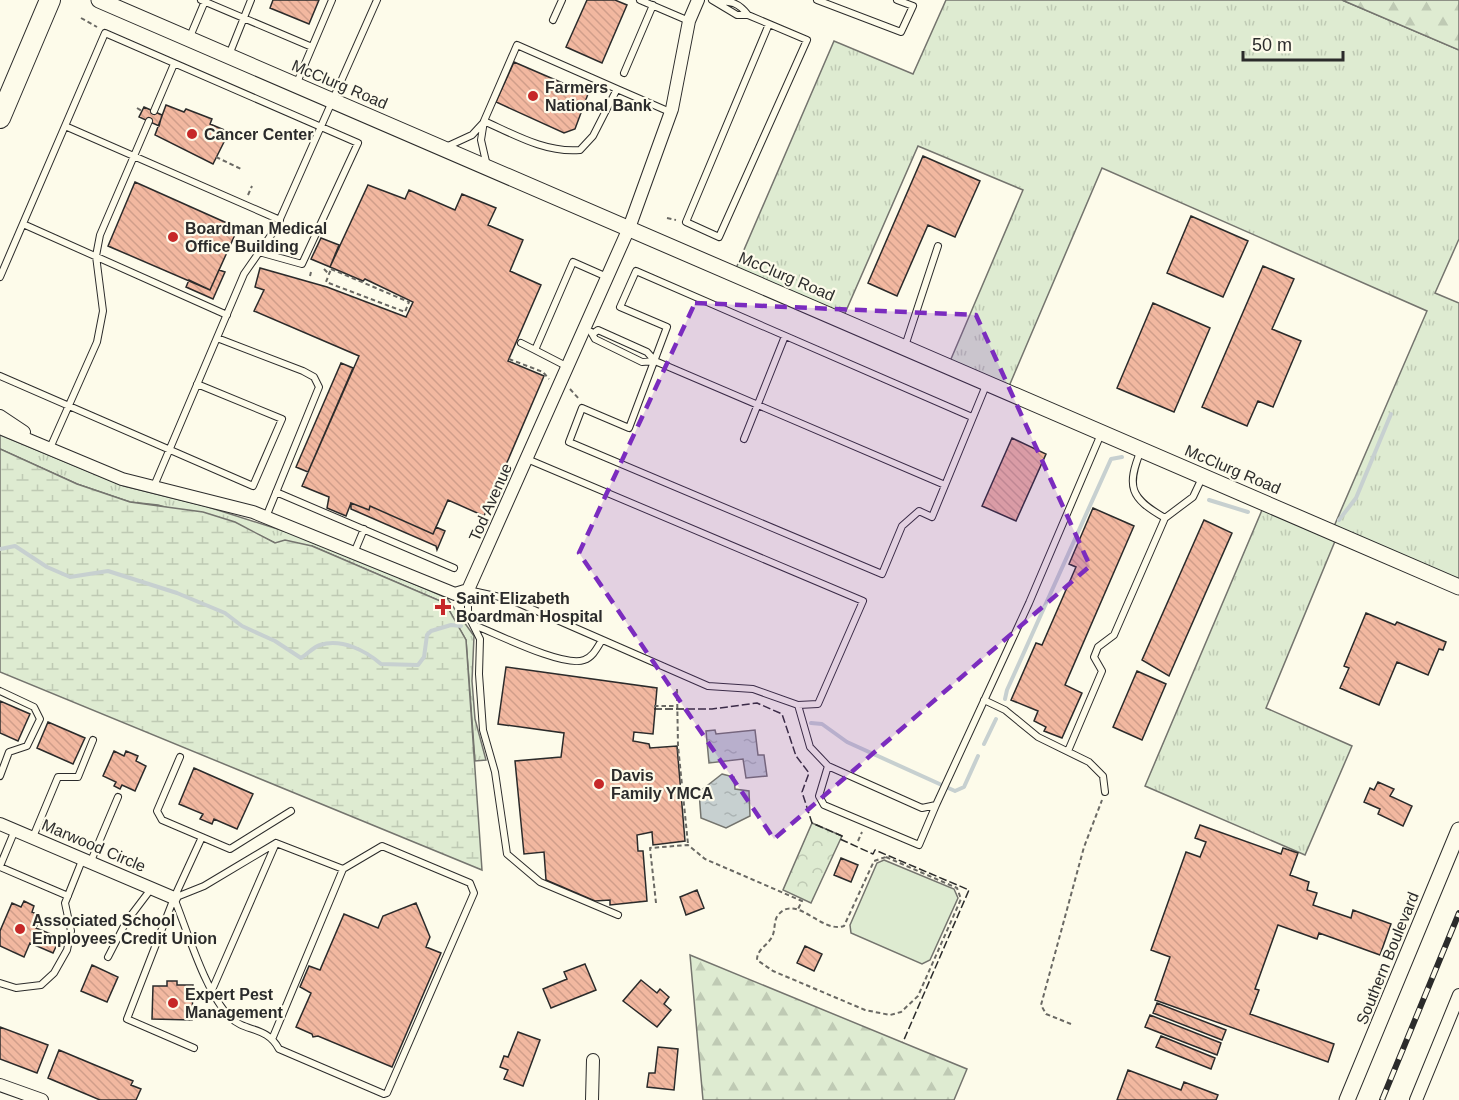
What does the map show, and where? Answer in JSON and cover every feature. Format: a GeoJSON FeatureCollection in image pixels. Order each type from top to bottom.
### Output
{"type":"FeatureCollection","features":[{"type":"Feature","properties":{"kind":"main road"},"geometry":{"type":"LineString","coordinates":[[0,118],[50,0]]}},
{"type":"Feature","properties":{"kind":"street","name":"McClurg Road"},"geometry":{"type":"LineString","coordinates":[[99,0],[1459,586]]}},
{"type":"Feature","properties":{"kind":"street","name":"Tod Avenue"},"geometry":{"type":"LineString","coordinates":[[468,590],[568,367],[589,331],[607,277],[629,228],[670,112],[689,21],[698,0]]}},
{"type":"Feature","properties":{"kind":"street"},"geometry":{"type":"LineString","coordinates":[[0,416],[45,446]]}},
{"type":"Feature","properties":{"kind":"street"},"geometry":{"type":"LineString","coordinates":[[0,428],[122,479],[266,517],[455,594],[468,590]]}},
{"type":"Feature","properties":{"kind":"street","name":"Marwood Circle"},"geometry":{"type":"LineString","coordinates":[[0,824],[174,898]]}},
{"type":"Feature","properties":{"kind":"street","name":"Southern Boulevard"},"geometry":{"type":"LineString","coordinates":[[1347,1100],[1459,830]]}},
{"type":"Feature","properties":{"kind":"street"},"geometry":{"type":"LineString","coordinates":[[1416,1100],[1455,1014],[1459,996]]}},
{"type":"Feature","properties":{"kind":"street"},"geometry":{"type":"LineString","coordinates":[[592,1100],[593,1060]]}},
{"type":"Feature","properties":{"kind":"street"},"geometry":{"type":"LineString","coordinates":[[0,1084],[42,1100]]}},
{"type":"Feature","properties":{"kind":"lane"},"geometry":{"type":"LineString","coordinates":[[229,56],[251,0]]}},
{"type":"Feature","properties":{"kind":"lane"},"geometry":{"type":"LineString","coordinates":[[296,85],[332,0]]}},
{"type":"Feature","properties":{"kind":"lane"},"geometry":{"type":"LineString","coordinates":[[154,487],[244,274],[266,246],[280,220],[376,0]]}},
{"type":"Feature","properties":{"kind":"lane"},"geometry":{"type":"LineString","coordinates":[[553,20],[562,0]]}},
{"type":"Feature","properties":{"kind":"lane"},"geometry":{"type":"LineString","coordinates":[[640,0],[689,21]]}},
{"type":"Feature","properties":{"kind":"lane"},"geometry":{"type":"LineString","coordinates":[[714,1],[729,0],[743,8],[748,15],[807,40],[719,237],[686,222],[769,24]]}},
{"type":"Feature","properties":{"kind":"lane"},"geometry":{"type":"LineString","coordinates":[[817,0],[901,32],[913,6],[897,0]]}},
{"type":"Feature","properties":{"kind":"lane"},"geometry":{"type":"LineString","coordinates":[[189,39],[203,1],[312,47]]}},
{"type":"Feature","properties":{"kind":"lane"},"geometry":{"type":"LineString","coordinates":[[624,73],[652,5]]}},
{"type":"Feature","properties":{"kind":"lane"},"geometry":{"type":"LineString","coordinates":[[0,277],[105,33],[358,143],[302,264],[259,252]]}},
{"type":"Feature","properties":{"kind":"lane"},"geometry":{"type":"LineString","coordinates":[[487,167],[481,140],[484,121],[517,45],[670,112]]}},
{"type":"Feature","properties":{"kind":"lane"},"geometry":{"type":"LineString","coordinates":[[154,111],[174,64]]}},
{"type":"Feature","properties":{"kind":"lane"},"geometry":{"type":"LineString","coordinates":[[484,121],[525,140],[563,152],[580,150],[593,136],[617,88]]}},
{"type":"Feature","properties":{"kind":"lane"},"geometry":{"type":"LineString","coordinates":[[444,148],[472,135],[484,121]]}},
{"type":"Feature","properties":{"kind":"lane"},"geometry":{"type":"LineString","coordinates":[[45,446],[69,406],[97,342],[101,321],[102,293],[97,259],[100,235],[149,122]]}},
{"type":"Feature","properties":{"kind":"lane"},"geometry":{"type":"LineString","coordinates":[[65,126],[280,220]]}},
{"type":"Feature","properties":{"kind":"lane"},"geometry":{"type":"LineString","coordinates":[[23,224],[226,315]]}},
{"type":"Feature","properties":{"kind":"lane"},"geometry":{"type":"LineString","coordinates":[[905,347],[938,246]]}},
{"type":"Feature","properties":{"kind":"lane"},"geometry":{"type":"LineString","coordinates":[[535,350],[573,262],[607,277]]}},
{"type":"Feature","properties":{"kind":"lane"},"geometry":{"type":"LineString","coordinates":[[972,417],[636,271],[620,307],[667,327],[629,428],[582,408],[569,442],[882,574],[902,526],[919,512],[932,517],[987,382]]}},
{"type":"Feature","properties":{"kind":"lane"},"geometry":{"type":"LineString","coordinates":[[589,331],[598,330],[647,352],[655,361],[945,485]]}},
{"type":"Feature","properties":{"kind":"lane"},"geometry":{"type":"LineString","coordinates":[[589,331],[595,339],[642,362],[655,361]]}},
{"type":"Feature","properties":{"kind":"lane"},"geometry":{"type":"LineString","coordinates":[[744,439],[785,336]]}},
{"type":"Feature","properties":{"kind":"lane"},"geometry":{"type":"LineString","coordinates":[[217,338],[303,371],[314,377],[319,387],[266,517]]}},
{"type":"Feature","properties":{"kind":"lane"},"geometry":{"type":"LineString","coordinates":[[520,344],[568,367]]}},
{"type":"Feature","properties":{"kind":"lane"},"geometry":{"type":"LineString","coordinates":[[0,376],[253,486],[282,419],[197,384]]}},
{"type":"Feature","properties":{"kind":"lane"},"geometry":{"type":"LineString","coordinates":[[828,766],[819,796],[824,805],[919,845],[1101,432]]}},
{"type":"Feature","properties":{"kind":"lane"},"geometry":{"type":"LineString","coordinates":[[1141,449],[1132,471],[1131,484],[1134,495],[1147,508],[1165,518]]}},
{"type":"Feature","properties":{"kind":"lane"},"geometry":{"type":"LineString","coordinates":[[527,459],[863,601],[818,704],[798,705],[753,688],[708,686],[509,599],[468,590],[468,615],[480,639],[478,674],[483,730],[495,772],[507,854],[540,882],[618,915]]}},
{"type":"Feature","properties":{"kind":"lane"},"geometry":{"type":"LineString","coordinates":[[1068,751],[1102,671],[1094,657],[1098,647],[1114,635],[1165,518],[1193,497],[1203,476]]}},
{"type":"Feature","properties":{"kind":"lane"},"geometry":{"type":"LineString","coordinates":[[276,492],[454,568]]}},
{"type":"Feature","properties":{"kind":"lane"},"geometry":{"type":"LineString","coordinates":[[354,553],[364,529]]}},
{"type":"Feature","properties":{"kind":"lane"},"geometry":{"type":"LineString","coordinates":[[473,624],[541,653],[571,662],[583,661],[594,654],[602,640]]}},
{"type":"Feature","properties":{"kind":"lane"},"geometry":{"type":"LineString","coordinates":[[0,691],[34,707],[40,719],[27,746],[9,752],[0,776]]}},
{"type":"Feature","properties":{"kind":"lane"},"geometry":{"type":"LineString","coordinates":[[984,700],[1005,710],[1038,737],[1089,762],[1103,776],[1105,792]]}},
{"type":"Feature","properties":{"kind":"lane"},"geometry":{"type":"LineString","coordinates":[[798,705],[810,747],[828,766],[922,808],[936,805]]}},
{"type":"Feature","properties":{"kind":"lane"},"geometry":{"type":"LineString","coordinates":[[33,837],[58,777],[78,777],[93,740]]}},
{"type":"Feature","properties":{"kind":"lane"},"geometry":{"type":"LineString","coordinates":[[180,757],[157,814],[162,820],[234,848],[291,811]]}},
{"type":"Feature","properties":{"kind":"lane"},"geometry":{"type":"LineString","coordinates":[[0,983],[16,988],[41,985],[54,974],[67,950],[71,931],[65,903],[118,797]]}},
{"type":"Feature","properties":{"kind":"lane"},"geometry":{"type":"LineString","coordinates":[[15,830],[0,867],[68,896]]}},
{"type":"Feature","properties":{"kind":"lane"},"geometry":{"type":"LineString","coordinates":[[194,1048],[127,1019],[174,898],[202,837]]}},
{"type":"Feature","properties":{"kind":"lane"},"geometry":{"type":"LineString","coordinates":[[174,898],[204,886],[276,843]]}},
{"type":"Feature","properties":{"kind":"lane"},"geometry":{"type":"LineString","coordinates":[[276,843],[343,869]]}},
{"type":"Feature","properties":{"kind":"lane"},"geometry":{"type":"LineString","coordinates":[[212,990],[276,843]]}},
{"type":"Feature","properties":{"kind":"lane"},"geometry":{"type":"LineString","coordinates":[[174,898],[212,990],[230,1018],[273,1037],[279,1049],[384,1094],[387,1093],[474,893],[470,883],[382,846],[343,869],[273,1037]]}},
{"type":"Feature","properties":{"kind":"lane"},"geometry":{"type":"LineString","coordinates":[[108,957],[126,922],[151,888]]}},
{"type":"Feature","properties":{"kind":"path"},"geometry":{"type":"LineString","coordinates":[[81,18],[105,33]]}},
{"type":"Feature","properties":{"kind":"path"},"geometry":{"type":"LineString","coordinates":[[137,108],[142,111]]}},
{"type":"Feature","properties":{"kind":"path"},"geometry":{"type":"LineString","coordinates":[[216,157],[241,169]]}},
{"type":"Feature","properties":{"kind":"path"},"geometry":{"type":"LineString","coordinates":[[248,195],[252,186]]}},
{"type":"Feature","properties":{"kind":"path"},"geometry":{"type":"LineString","coordinates":[[324,269],[329,274]]}},
{"type":"Feature","properties":{"kind":"path"},"geometry":{"type":"LineString","coordinates":[[331,269],[410,302],[405,312],[326,282],[329,274],[331,269]]}},
{"type":"Feature","properties":{"kind":"path"},"geometry":{"type":"LineString","coordinates":[[510,359],[543,372]]}},
{"type":"Feature","properties":{"kind":"path"},"geometry":{"type":"LineString","coordinates":[[678,689],[678,746],[688,845]]}},
{"type":"Feature","properties":{"kind":"path"},"geometry":{"type":"LineString","coordinates":[[654,706],[678,706]]}},
{"type":"Feature","properties":{"kind":"path"},"geometry":{"type":"LineString","coordinates":[[1071,1024],[1046,1014],[1041,1005],[1084,847],[1105,792]]}},
{"type":"Feature","properties":{"kind":"path"},"geometry":{"type":"LineString","coordinates":[[858,841],[863,829]]}},
{"type":"Feature","properties":{"kind":"path"},"geometry":{"type":"LineString","coordinates":[[656,903],[650,848],[688,845],[705,859],[802,901],[798,909]]}},
{"type":"Feature","properties":{"kind":"path"},"geometry":{"type":"LineString","coordinates":[[886,857],[957,888],[961,899],[918,996],[901,1012],[890,1015],[866,1010],[763,967],[757,960],[757,954],[772,937],[777,916],[787,909],[798,909],[827,927],[844,926],[874,861],[886,857]]}},
{"type":"Feature","properties":{"kind":"highlighted area"},"geometry":{"type":"Polygon","coordinates":[[[695,303],[976,315],[1090,566],[774,839],[579,553],[695,303]]]}},
{"type":"Feature","properties":{"kind":"green space"},"geometry":{"type":"Polygon","coordinates":[[[946,0],[1342,0],[1459,50],[1459,239],[1435,293],[1459,303],[1459,587],[1338,534],[1266,708],[1352,746],[1305,855],[1145,786],[1265,503],[1332,531],[1427,311],[1102,168],[1007,391],[948,366],[1023,190],[918,146],[842,320],[734,273],[834,41],[913,74],[946,0]]]}},
{"type":"Feature","properties":{"kind":"green space"},"geometry":{"type":"Polygon","coordinates":[[[1342,0],[1459,0],[1459,50],[1342,0]]]}},
{"type":"Feature","properties":{"kind":"green space"},"geometry":{"type":"Polygon","coordinates":[[[0,435],[124,486],[205,506],[312,540],[447,598],[474,636],[472,681],[475,719],[486,760],[475,761],[466,640],[445,603],[312,546],[275,543],[259,535],[158,505],[130,502],[77,484],[0,449],[0,435]]]}},
{"type":"Feature","properties":{"kind":"green space"},"geometry":{"type":"Polygon","coordinates":[[[0,449],[77,484],[130,502],[203,512],[235,522],[275,543],[285,540],[312,546],[445,603],[466,640],[482,870],[0,672],[0,449]]]}},
{"type":"Feature","properties":{"kind":"green space"},"geometry":{"type":"Polygon","coordinates":[[[812,823],[842,836],[811,903],[783,890],[812,823]]]}},
{"type":"Feature","properties":{"kind":"green space"},"geometry":{"type":"Polygon","coordinates":[[[884,860],[954,889],[958,898],[930,960],[922,964],[851,933],[850,925],[877,863],[884,860]]]}},
{"type":"Feature","properties":{"kind":"green space"},"geometry":{"type":"Polygon","coordinates":[[[690,955],[967,1069],[954,1100],[703,1100],[690,955]]]}},
{"type":"Feature","properties":{"kind":"water"},"geometry":{"type":"Polygon","coordinates":[[[715,730],[716,734],[755,730],[758,755],[764,755],[767,776],[746,778],[743,759],[709,763],[706,731],[715,730]]]}},
{"type":"Feature","properties":{"kind":"water"},"geometry":{"type":"Polygon","coordinates":[[[722,774],[734,777],[735,789],[749,791],[750,816],[726,828],[701,818],[699,792],[722,774]]]}},
{"type":"Feature","properties":{"kind":"building"},"geometry":{"type":"Polygon","coordinates":[[[273,0],[319,0],[309,24],[270,8],[273,0]]]}},
{"type":"Feature","properties":{"kind":"building"},"geometry":{"type":"Polygon","coordinates":[[[587,0],[615,0],[627,5],[602,63],[566,47],[587,0]]]}},
{"type":"Feature","properties":{"kind":"building"},"geometry":{"type":"Polygon","coordinates":[[[514,62],[588,94],[575,129],[564,133],[496,102],[514,62]]]}},
{"type":"Feature","properties":{"kind":"building","name":"Cancer Center"},"geometry":{"type":"Polygon","coordinates":[[[166,105],[184,112],[186,109],[212,119],[210,124],[229,132],[213,164],[155,135],[166,105]]]}},
{"type":"Feature","properties":{"kind":"building"},"geometry":{"type":"Polygon","coordinates":[[[144,107],[162,115],[159,126],[139,117],[144,107]]]}},
{"type":"Feature","properties":{"kind":"building"},"geometry":{"type":"Polygon","coordinates":[[[923,156],[980,181],[955,237],[928,225],[897,296],[868,283],[923,156]]]}},
{"type":"Feature","properties":{"kind":"building","name":"Boardman Medical Office Building"},"geometry":{"type":"Polygon","coordinates":[[[135,182],[238,228],[210,290],[108,246],[135,182]]]}},
{"type":"Feature","properties":{"kind":"building"},"geometry":{"type":"Polygon","coordinates":[[[368,185],[405,199],[409,190],[455,210],[462,194],[496,208],[488,225],[523,240],[510,271],[541,285],[508,361],[544,376],[484,516],[448,500],[433,534],[370,506],[369,510],[351,503],[346,516],[327,508],[329,497],[302,486],[359,356],[254,311],[264,290],[255,287],[260,268],[327,287],[406,317],[413,302],[365,279],[363,281],[330,267],[368,185]]]}},
{"type":"Feature","properties":{"kind":"building"},"geometry":{"type":"Polygon","coordinates":[[[1191,216],[1248,241],[1223,297],[1167,273],[1191,216]]]}},
{"type":"Feature","properties":{"kind":"building"},"geometry":{"type":"Polygon","coordinates":[[[321,238],[339,245],[330,267],[311,259],[321,238]]]}},
{"type":"Feature","properties":{"kind":"building"},"geometry":{"type":"Polygon","coordinates":[[[1263,266],[1294,279],[1272,329],[1301,341],[1273,407],[1258,401],[1247,426],[1202,407],[1263,266]]]}},
{"type":"Feature","properties":{"kind":"building"},"geometry":{"type":"Polygon","coordinates":[[[219,270],[225,272],[213,299],[186,287],[189,280],[210,290],[219,270]]]}},
{"type":"Feature","properties":{"kind":"building"},"geometry":{"type":"Polygon","coordinates":[[[1153,303],[1210,328],[1174,412],[1117,388],[1153,303]]]}},
{"type":"Feature","properties":{"kind":"building"},"geometry":{"type":"Polygon","coordinates":[[[341,363],[353,368],[308,472],[296,467],[341,363]]]}},
{"type":"Feature","properties":{"kind":"building"},"geometry":{"type":"Polygon","coordinates":[[[1012,438],[1046,454],[1016,521],[982,506],[1012,438]]]}},
{"type":"Feature","properties":{"kind":"building"},"geometry":{"type":"Polygon","coordinates":[[[351,503],[369,510],[370,506],[433,534],[436,527],[445,531],[437,550],[436,546],[351,509],[351,503]]]}},
{"type":"Feature","properties":{"kind":"building"},"geometry":{"type":"Polygon","coordinates":[[[1093,508],[1134,526],[1065,685],[1082,693],[1062,738],[1044,731],[1046,727],[1034,721],[1038,711],[1011,700],[1036,643],[1042,645],[1076,567],[1069,564],[1093,508]]]}},
{"type":"Feature","properties":{"kind":"building"},"geometry":{"type":"Polygon","coordinates":[[[1204,520],[1232,533],[1169,676],[1142,660],[1204,520]]]}},
{"type":"Feature","properties":{"kind":"building"},"geometry":{"type":"Polygon","coordinates":[[[1366,613],[1395,625],[1397,622],[1446,642],[1443,650],[1439,649],[1428,675],[1397,662],[1379,705],[1340,688],[1349,668],[1344,666],[1366,613]]]}},
{"type":"Feature","properties":{"kind":"building","name":"Davis Family YMCA"},"geometry":{"type":"Polygon","coordinates":[[[506,667],[657,688],[653,734],[634,732],[633,741],[649,744],[650,748],[677,746],[685,841],[653,845],[652,832],[637,835],[638,851],[643,851],[647,901],[610,905],[610,900],[595,901],[546,880],[544,852],[524,854],[515,761],[561,757],[564,733],[498,724],[506,667]]]}},
{"type":"Feature","properties":{"kind":"building"},"geometry":{"type":"Polygon","coordinates":[[[1137,671],[1166,684],[1142,740],[1113,727],[1137,671]]]}},
{"type":"Feature","properties":{"kind":"building"},"geometry":{"type":"Polygon","coordinates":[[[0,701],[30,714],[18,741],[0,733],[0,701]]]}},
{"type":"Feature","properties":{"kind":"building"},"geometry":{"type":"Polygon","coordinates":[[[48,722],[85,738],[73,764],[37,748],[48,722]]]}},
{"type":"Feature","properties":{"kind":"building"},"geometry":{"type":"Polygon","coordinates":[[[114,751],[124,756],[126,751],[138,756],[136,761],[146,766],[135,791],[122,785],[120,789],[114,786],[116,782],[103,776],[114,751]]]}},
{"type":"Feature","properties":{"kind":"building"},"geometry":{"type":"Polygon","coordinates":[[[194,768],[253,794],[237,829],[214,819],[212,824],[200,819],[203,814],[179,804],[194,768]]]}},
{"type":"Feature","properties":{"kind":"building"},"geometry":{"type":"Polygon","coordinates":[[[1378,782],[1394,789],[1390,796],[1412,806],[1403,826],[1378,814],[1380,809],[1364,802],[1370,788],[1374,790],[1378,782]]]}},
{"type":"Feature","properties":{"kind":"building"},"geometry":{"type":"Polygon","coordinates":[[[1200,825],[1281,854],[1283,848],[1298,853],[1290,875],[1309,882],[1307,890],[1317,893],[1313,905],[1351,918],[1353,910],[1391,924],[1380,955],[1319,933],[1317,939],[1278,925],[1255,989],[1259,990],[1250,1014],[1334,1044],[1328,1062],[1155,1000],[1170,957],[1151,950],[1186,852],[1200,857],[1206,842],[1195,838],[1200,825]]]}},
{"type":"Feature","properties":{"kind":"building"},"geometry":{"type":"Polygon","coordinates":[[[841,858],[858,865],[851,882],[834,875],[841,858]]]}},
{"type":"Feature","properties":{"kind":"building"},"geometry":{"type":"Polygon","coordinates":[[[697,890],[704,908],[686,915],[680,897],[697,890]]]}},
{"type":"Feature","properties":{"kind":"building","name":"Associated School Employees Credit Union"},"geometry":{"type":"Polygon","coordinates":[[[24,901],[34,906],[32,912],[41,916],[36,928],[60,938],[53,953],[30,943],[24,957],[0,946],[0,931],[12,903],[21,907],[24,901]]]}},
{"type":"Feature","properties":{"kind":"building"},"geometry":{"type":"Polygon","coordinates":[[[416,903],[430,937],[426,947],[441,953],[392,1067],[318,1036],[313,1037],[312,1034],[296,1027],[311,993],[300,987],[309,966],[320,970],[344,914],[378,928],[383,916],[416,903]]]}},
{"type":"Feature","properties":{"kind":"building"},"geometry":{"type":"Polygon","coordinates":[[[805,946],[822,954],[814,971],[797,963],[805,946]]]}},
{"type":"Feature","properties":{"kind":"building"},"geometry":{"type":"Polygon","coordinates":[[[585,964],[596,990],[551,1008],[543,989],[567,979],[564,972],[585,964]]]}},
{"type":"Feature","properties":{"kind":"building"},"geometry":{"type":"Polygon","coordinates":[[[92,965],[118,977],[107,1002],[81,991],[92,965]]]}},
{"type":"Feature","properties":{"kind":"building"},"geometry":{"type":"Polygon","coordinates":[[[641,980],[657,993],[660,989],[669,997],[664,1004],[671,1010],[657,1027],[623,1001],[641,980]]]}},
{"type":"Feature","properties":{"kind":"building","name":"Expert Pest Management"},"geometry":{"type":"Polygon","coordinates":[[[167,981],[177,981],[177,985],[193,985],[192,1020],[152,1019],[153,986],[167,986],[167,981]]]}},
{"type":"Feature","properties":{"kind":"building"},"geometry":{"type":"Polygon","coordinates":[[[1157,1003],[1226,1030],[1222,1040],[1153,1013],[1157,1003]]]}},
{"type":"Feature","properties":{"kind":"building"},"geometry":{"type":"Polygon","coordinates":[[[1150,1015],[1221,1043],[1217,1055],[1145,1027],[1150,1015]]]}},
{"type":"Feature","properties":{"kind":"building"},"geometry":{"type":"Polygon","coordinates":[[[0,1027],[48,1045],[37,1073],[0,1059],[0,1027]]]}},
{"type":"Feature","properties":{"kind":"building"},"geometry":{"type":"Polygon","coordinates":[[[518,1032],[540,1040],[523,1086],[504,1079],[508,1070],[500,1067],[504,1056],[508,1057],[518,1032]]]}},
{"type":"Feature","properties":{"kind":"building"},"geometry":{"type":"Polygon","coordinates":[[[1161,1036],[1215,1058],[1211,1069],[1156,1047],[1161,1036]]]}},
{"type":"Feature","properties":{"kind":"building"},"geometry":{"type":"Polygon","coordinates":[[[658,1047],[678,1049],[674,1090],[647,1087],[649,1073],[655,1073],[658,1047]]]}},
{"type":"Feature","properties":{"kind":"building"},"geometry":{"type":"Polygon","coordinates":[[[59,1050],[133,1081],[131,1085],[141,1089],[136,1100],[100,1100],[48,1078],[59,1050]]]}},
{"type":"Feature","properties":{"kind":"building"},"geometry":{"type":"Polygon","coordinates":[[[1128,1070],[1181,1090],[1184,1082],[1218,1095],[1216,1100],[1117,1100],[1128,1070]]]}},
{"type":"Feature","properties":{"kind":"waterway"},"geometry":{"type":"LineString","coordinates":[[1339,520],[1356,498],[1391,414]]}},
{"type":"Feature","properties":{"kind":"waterway"},"geometry":{"type":"LineString","coordinates":[[1005,699],[1007,690],[1111,459],[1122,457]]}},
{"type":"Feature","properties":{"kind":"waterway"},"geometry":{"type":"LineString","coordinates":[[1209,500],[1248,512]]}},
{"type":"Feature","properties":{"kind":"waterway"},"geometry":{"type":"LineString","coordinates":[[0,549],[15,546],[47,567],[70,577],[108,571],[177,593],[225,613],[242,626],[275,641],[301,658],[317,646],[337,643],[361,650],[381,664],[418,665],[424,657],[427,635],[431,631],[451,625],[461,626]]}},
{"type":"Feature","properties":{"kind":"waterway"},"geometry":{"type":"LineString","coordinates":[[984,744],[996,719]]}},
{"type":"Feature","properties":{"kind":"waterway"},"geometry":{"type":"LineString","coordinates":[[811,723],[822,724],[847,742],[955,791],[964,787],[978,756]]}},
{"type":"Feature","properties":{"kind":"railway"},"geometry":{"type":"LineString","coordinates":[[1382,1100],[1459,913]]}},
{"type":"Feature","properties":{"kind":"fence"},"geometry":{"type":"LineString","coordinates":[[654,709],[712,709],[757,703],[782,714],[796,756],[809,773],[802,792],[812,823],[842,836],[840,839],[873,854],[875,850],[969,890],[903,1042]]}},
{"type":"Feature","properties":{"kind":"place","name":"Farmers National Bank"},"geometry":{"type":"Point","coordinates":[533,96]}},
{"type":"Feature","properties":{"kind":"place","name":"Cancer Center"},"geometry":{"type":"Point","coordinates":[192,134]}},
{"type":"Feature","properties":{"kind":"place","name":"Boardman Medical Office Building"},"geometry":{"type":"Point","coordinates":[173,237]}},
{"type":"Feature","properties":{"kind":"place","name":"Saint Elizabeth Boardman Hospital"},"geometry":{"type":"Point","coordinates":[443,607]}},
{"type":"Feature","properties":{"kind":"place","name":"Davis Family YMCA"},"geometry":{"type":"Point","coordinates":[599,784]}},
{"type":"Feature","properties":{"kind":"place","name":"Associated School Employees Credit Union"},"geometry":{"type":"Point","coordinates":[20,929]}},
{"type":"Feature","properties":{"kind":"place","name":"Expert Pest Management"},"geometry":{"type":"Point","coordinates":[173,1003]}}]}
